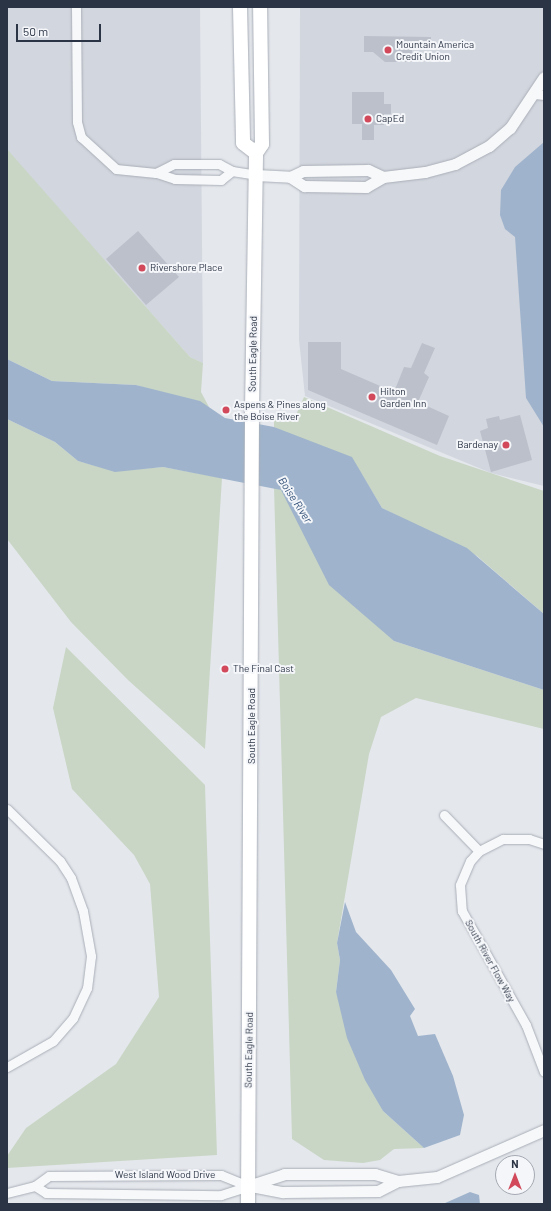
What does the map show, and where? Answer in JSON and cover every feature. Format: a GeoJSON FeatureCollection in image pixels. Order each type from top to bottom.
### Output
{"type":"FeatureCollection","features":[{"type":"Feature","properties":{"kind":"highway"},"geometry":{"type":"LineString","coordinates":[[240,7],[243,143],[256,152]]}},
{"type":"Feature","properties":{"kind":"highway","name":"South Eagle Road"},"geometry":{"type":"LineString","coordinates":[[248,1204],[252,411],[256,152],[262,144],[260,7]]}},
{"type":"Feature","properties":{"kind":"street"},"geometry":{"type":"LineString","coordinates":[[76,7],[77,122],[81,137],[116,169],[156,173],[175,179],[221,180],[232,172]]}},
{"type":"Feature","properties":{"kind":"street"},"geometry":{"type":"LineString","coordinates":[[156,173],[174,164],[219,164],[232,172],[290,177],[304,186],[366,188],[383,177],[445,167],[476,154],[510,128],[539,95],[544,79]]}},
{"type":"Feature","properties":{"kind":"street"},"geometry":{"type":"LineString","coordinates":[[290,177],[303,171],[368,170],[383,177]]}},
{"type":"Feature","properties":{"kind":"street"},"geometry":{"type":"LineString","coordinates":[[7,809],[60,861],[72,878],[83,912],[91,956],[87,988],[73,1018],[52,1041],[7,1067]]}},
{"type":"Feature","properties":{"kind":"street"},"geometry":{"type":"LineString","coordinates":[[444,814],[479,851],[490,844],[509,838],[529,839],[544,844]]}},
{"type":"Feature","properties":{"kind":"street","name":"South River Flow Way"},"geometry":{"type":"LineString","coordinates":[[479,851],[470,861],[460,885],[462,911],[526,1025],[544,1072]]}},
{"type":"Feature","properties":{"kind":"street"},"geometry":{"type":"LineString","coordinates":[[248,1186],[284,1192],[378,1191],[398,1181],[437,1177],[544,1130]]}},
{"type":"Feature","properties":{"kind":"street"},"geometry":{"type":"LineString","coordinates":[[248,1186],[284,1174],[375,1174],[398,1181]]}},
{"type":"Feature","properties":{"kind":"street","name":"West Island Wood Drive"},"geometry":{"type":"LineString","coordinates":[[7,1193],[36,1186],[49,1176],[213,1175],[248,1186]]}},
{"type":"Feature","properties":{"kind":"street","name":"West Island Wood Drive"},"geometry":{"type":"LineString","coordinates":[[36,1186],[46,1193],[221,1195],[248,1186]]}},
{"type":"Feature","properties":{"kind":"shaded area"},"geometry":{"type":"Polygon","coordinates":[[[7,7],[200,7],[203,363],[190,357],[7,150],[7,7]]]}},
{"type":"Feature","properties":{"kind":"shaded area"},"geometry":{"type":"Polygon","coordinates":[[[300,7],[544,7],[544,486],[491,473],[305,396],[299,340],[300,7]]]}},
{"type":"Feature","properties":{"kind":"green space"},"geometry":{"type":"Polygon","coordinates":[[[7,149],[190,357],[203,363],[201,392],[209,407],[136,385],[52,381],[7,359],[7,149]]]}},
{"type":"Feature","properties":{"kind":"green space"},"geometry":{"type":"Polygon","coordinates":[[[304,397],[440,456],[544,491],[544,614],[477,556],[382,508],[361,473],[274,427],[274,418],[289,421],[295,417],[304,397]]]}},
{"type":"Feature","properties":{"kind":"green space"},"geometry":{"type":"Polygon","coordinates":[[[7,419],[55,442],[78,461],[115,471],[163,467],[222,478],[205,749],[128,680],[71,622],[7,539],[7,419]]]}},
{"type":"Feature","properties":{"kind":"green space"},"geometry":{"type":"Polygon","coordinates":[[[274,487],[281,490],[394,641],[544,690],[544,729],[416,698],[381,717],[369,754],[337,943],[340,960],[336,992],[383,1111],[424,1148],[394,1149],[380,1160],[363,1163],[324,1160],[292,1139],[274,487]]]}},
{"type":"Feature","properties":{"kind":"green space"},"geometry":{"type":"Polygon","coordinates":[[[66,647],[205,785],[217,1155],[7,1168],[7,1156],[26,1128],[116,1064],[159,997],[150,884],[134,855],[72,789],[53,708],[66,647]]]}},
{"type":"Feature","properties":{"kind":"water"},"geometry":{"type":"Polygon","coordinates":[[[544,142],[544,427],[526,398],[515,237],[505,229],[500,215],[501,190],[515,167],[544,142]]]}},
{"type":"Feature","properties":{"kind":"water","name":"Boise River"},"geometry":{"type":"Polygon","coordinates":[[[7,359],[52,381],[136,385],[200,401],[225,418],[274,427],[352,457],[382,508],[467,548],[544,614],[544,690],[394,641],[329,585],[281,490],[163,467],[115,472],[78,461],[55,442],[7,419],[7,359]]]}},
{"type":"Feature","properties":{"kind":"water"},"geometry":{"type":"Polygon","coordinates":[[[345,902],[356,932],[391,970],[415,1009],[410,1016],[418,1036],[435,1034],[453,1076],[464,1115],[460,1135],[424,1148],[383,1111],[365,1080],[347,1038],[336,992],[340,960],[337,943],[345,902]]]}},
{"type":"Feature","properties":{"kind":"water"},"geometry":{"type":"Polygon","coordinates":[[[470,1192],[479,1195],[480,1204],[443,1204],[470,1192]]]}},
{"type":"Feature","properties":{"kind":"building","name":"Mountain America Credit Union"},"geometry":{"type":"Polygon","coordinates":[[[364,36],[431,37],[431,48],[412,48],[412,62],[385,62],[373,52],[364,52],[364,36]]]}},
{"type":"Feature","properties":{"kind":"building","name":"CapEd"},"geometry":{"type":"Polygon","coordinates":[[[352,92],[384,92],[384,104],[391,104],[391,114],[384,114],[384,125],[374,125],[374,140],[362,140],[362,124],[352,124],[352,92]]]}},
{"type":"Feature","properties":{"kind":"building","name":"Rivershore Place"},"geometry":{"type":"Polygon","coordinates":[[[138,231],[179,277],[146,305],[106,259],[138,231]]]}},
{"type":"Feature","properties":{"kind":"building","name":"Hilton Garden Inn"},"geometry":{"type":"Polygon","coordinates":[[[308,342],[341,342],[341,369],[394,392],[404,367],[411,368],[422,343],[435,348],[424,373],[429,377],[418,402],[449,416],[437,445],[308,390],[308,342]]]}},
{"type":"Feature","properties":{"kind":"building","name":"Bardenay"},"geometry":{"type":"Polygon","coordinates":[[[520,415],[532,460],[491,472],[480,431],[488,428],[486,419],[499,416],[500,420],[520,415]]]}},
{"type":"Feature","properties":{"kind":"place","name":"Mountain America Credit Union"},"geometry":{"type":"Point","coordinates":[388,50]}},
{"type":"Feature","properties":{"kind":"place","name":"CapEd"},"geometry":{"type":"Point","coordinates":[368,119]}},
{"type":"Feature","properties":{"kind":"place","name":"Rivershore Place"},"geometry":{"type":"Point","coordinates":[142,268]}},
{"type":"Feature","properties":{"kind":"place","name":"Hilton Garden Inn"},"geometry":{"type":"Point","coordinates":[372,397]}},
{"type":"Feature","properties":{"kind":"place","name":"Aspens & Pines along the Boise River"},"geometry":{"type":"Point","coordinates":[226,410]}},
{"type":"Feature","properties":{"kind":"place","name":"Bardenay"},"geometry":{"type":"Point","coordinates":[506,445]}},
{"type":"Feature","properties":{"kind":"place","name":"The Final Cast"},"geometry":{"type":"Point","coordinates":[225,669]}}]}
